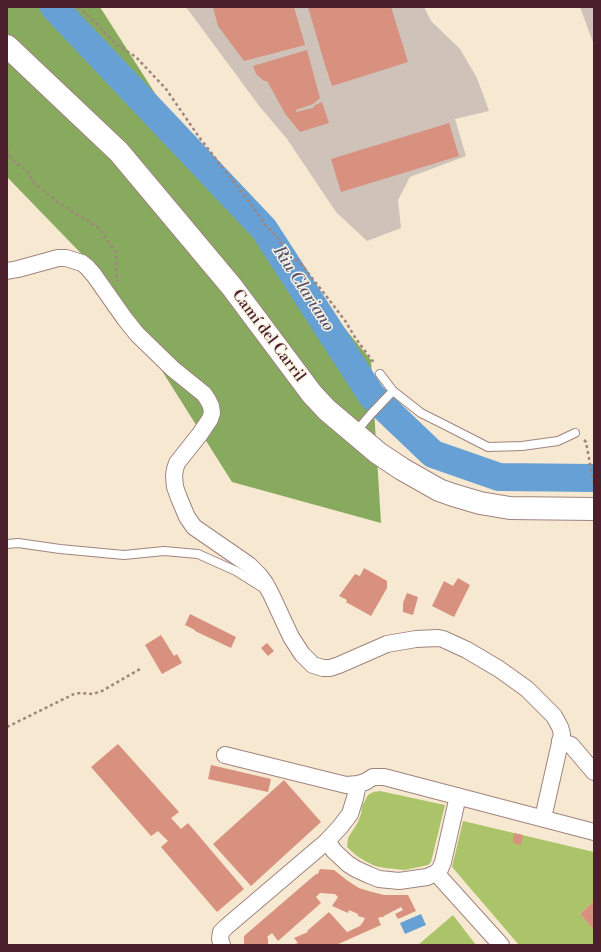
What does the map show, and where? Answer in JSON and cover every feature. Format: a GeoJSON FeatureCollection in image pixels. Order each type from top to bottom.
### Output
{"type":"FeatureCollection","features":[{"type":"Feature","properties":{"kind":"street","name":"Camí del Carril"},"geometry":{"type":"LineString","coordinates":[[7,46],[119,152],[232,287],[312,394],[327,410],[378,453],[427,484],[453,495],[480,503],[510,508],[594,509]]}},
{"type":"Feature","properties":{"kind":"street"},"geometry":{"type":"LineString","coordinates":[[7,271],[18,270],[58,258],[66,258],[82,264],[94,275],[137,334],[173,369],[204,394],[211,406],[212,413],[210,419],[200,434],[177,463],[174,476],[175,487],[179,498],[187,517],[194,527],[259,575],[271,594],[291,637],[302,654],[313,665],[330,668],[386,644],[404,640],[433,638],[443,639],[468,650],[499,669],[527,689],[554,716],[562,734],[543,818]]}},
{"type":"Feature","properties":{"kind":"street"},"geometry":{"type":"LineString","coordinates":[[560,741],[571,745],[594,772]]}},
{"type":"Feature","properties":{"kind":"street"},"geometry":{"type":"LineString","coordinates":[[225,756],[352,786],[365,782],[373,777],[384,777],[594,832]]}},
{"type":"Feature","properties":{"kind":"street"},"geometry":{"type":"LineString","coordinates":[[222,945],[220,939],[221,932],[226,927],[327,841],[340,827],[350,814],[358,784]]}},
{"type":"Feature","properties":{"kind":"street"},"geometry":{"type":"LineString","coordinates":[[327,841],[334,851],[348,864],[369,876],[398,881],[427,877],[436,873],[440,869],[443,862],[458,796]]}},
{"type":"Feature","properties":{"kind":"street"},"geometry":{"type":"LineString","coordinates":[[436,873],[501,945]]}},
{"type":"Feature","properties":{"kind":"lane"},"geometry":{"type":"LineString","coordinates":[[380,374],[390,393],[421,413],[488,447],[522,446],[558,441],[575,433]]}},
{"type":"Feature","properties":{"kind":"lane"},"geometry":{"type":"LineString","coordinates":[[355,433],[370,414],[390,393]]}},
{"type":"Feature","properties":{"kind":"lane"},"geometry":{"type":"LineString","coordinates":[[7,544],[18,543],[60,549],[124,555],[164,551],[198,554],[236,571],[271,594]]}},
{"type":"Feature","properties":{"kind":"path"},"geometry":{"type":"LineString","coordinates":[[78,7],[116,44],[136,57],[166,89],[199,137],[266,226],[280,240],[283,249],[301,264],[341,316],[375,364],[380,374]]}},
{"type":"Feature","properties":{"kind":"path"},"geometry":{"type":"LineString","coordinates":[[575,433],[586,442],[594,486]]}},
{"type":"Feature","properties":{"kind":"path"},"geometry":{"type":"LineString","coordinates":[[7,727],[74,694],[93,694],[102,691],[140,669]]}},
{"type":"Feature","properties":{"kind":"shaded area"},"geometry":{"type":"Polygon","coordinates":[[[186,7],[424,7],[431,21],[460,49],[477,78],[489,111],[455,119],[466,156],[410,177],[398,200],[401,228],[367,241],[336,212],[287,139],[260,107],[186,7]]]}},
{"type":"Feature","properties":{"kind":"shaded area"},"geometry":{"type":"Polygon","coordinates":[[[580,7],[594,7],[594,45],[580,7]]]}},
{"type":"Feature","properties":{"kind":"green space"},"geometry":{"type":"Polygon","coordinates":[[[7,7],[100,7],[174,123],[371,360],[381,523],[232,482],[101,274],[7,177],[7,7]]]}},
{"type":"Feature","properties":{"kind":"green space"},"geometry":{"type":"Polygon","coordinates":[[[380,791],[445,805],[431,862],[428,865],[405,870],[375,866],[357,856],[347,847],[348,838],[358,822],[362,806],[368,795],[373,792],[380,791]]]}},
{"type":"Feature","properties":{"kind":"green space"},"geometry":{"type":"Polygon","coordinates":[[[463,821],[594,852],[594,901],[580,914],[594,930],[594,945],[519,945],[452,867],[463,821]]]}},
{"type":"Feature","properties":{"kind":"green space"},"geometry":{"type":"Polygon","coordinates":[[[453,915],[476,945],[418,945],[453,915]]]}},
{"type":"Feature","properties":{"kind":"water"},"geometry":{"type":"Polygon","coordinates":[[[421,914],[426,925],[405,934],[400,923],[421,914]]]}},
{"type":"Feature","properties":{"kind":"building"},"geometry":{"type":"Polygon","coordinates":[[[213,7],[294,7],[305,45],[244,61],[218,26],[213,7]]]}},
{"type":"Feature","properties":{"kind":"building"},"geometry":{"type":"Polygon","coordinates":[[[308,7],[391,7],[408,62],[332,86],[308,7]]]}},
{"type":"Feature","properties":{"kind":"building"},"geometry":{"type":"Polygon","coordinates":[[[307,50],[320,98],[313,104],[296,110],[296,112],[313,108],[315,105],[322,102],[329,123],[300,132],[286,115],[267,81],[264,81],[256,74],[253,66],[307,50]]]}},
{"type":"Feature","properties":{"kind":"building"},"geometry":{"type":"Polygon","coordinates":[[[449,123],[459,156],[341,192],[331,159],[449,123]]]}},
{"type":"Feature","properties":{"kind":"building"},"geometry":{"type":"Polygon","coordinates":[[[364,568],[387,581],[387,588],[371,616],[346,602],[347,600],[339,596],[355,574],[360,576],[364,568]]]}},
{"type":"Feature","properties":{"kind":"building"},"geometry":{"type":"Polygon","coordinates":[[[458,578],[470,585],[454,617],[432,606],[444,581],[453,586],[458,578]]]}},
{"type":"Feature","properties":{"kind":"building"},"geometry":{"type":"Polygon","coordinates":[[[407,593],[418,597],[413,615],[403,612],[403,603],[407,593]]]}},
{"type":"Feature","properties":{"kind":"building"},"geometry":{"type":"Polygon","coordinates":[[[190,614],[236,637],[231,648],[185,625],[190,614]]]}},
{"type":"Feature","properties":{"kind":"building"},"geometry":{"type":"Polygon","coordinates":[[[161,635],[174,656],[177,654],[182,663],[162,674],[145,645],[161,635]]]}},
{"type":"Feature","properties":{"kind":"building"},"geometry":{"type":"Polygon","coordinates":[[[267,643],[274,651],[268,656],[261,648],[267,643]]]}},
{"type":"Feature","properties":{"kind":"building"},"geometry":{"type":"Polygon","coordinates":[[[118,744],[179,812],[171,818],[181,829],[188,823],[244,889],[217,912],[161,847],[168,841],[158,831],[151,836],[91,767],[118,744]]]}},
{"type":"Feature","properties":{"kind":"building"},"geometry":{"type":"Polygon","coordinates":[[[211,765],[271,779],[268,792],[208,779],[211,765]]]}},
{"type":"Feature","properties":{"kind":"building"},"geometry":{"type":"Polygon","coordinates":[[[284,780],[321,822],[251,886],[213,844],[284,780]]]}},
{"type":"Feature","properties":{"kind":"building"},"geometry":{"type":"Polygon","coordinates":[[[514,833],[523,835],[521,845],[513,843],[514,833]]]}},
{"type":"Feature","properties":{"kind":"building"},"geometry":{"type":"Polygon","coordinates":[[[320,869],[334,870],[359,888],[372,892],[384,895],[408,895],[416,911],[398,919],[395,914],[403,910],[401,907],[383,917],[378,918],[381,925],[336,945],[292,945],[298,943],[294,938],[308,932],[307,931],[329,912],[347,932],[360,926],[363,922],[365,918],[358,916],[358,914],[349,910],[348,913],[332,906],[338,897],[335,894],[320,893],[316,897],[321,903],[278,941],[272,933],[267,937],[268,945],[244,945],[244,936],[316,874],[318,874],[320,869]]]}},
{"type":"Feature","properties":{"kind":"building"},"geometry":{"type":"Polygon","coordinates":[[[594,901],[594,930],[580,914],[594,901]]]}},
{"type":"Feature","properties":{"kind":"waterway","name":"Riu Clariano"},"geometry":{"type":"LineString","coordinates":[[54,7],[264,229],[372,396],[433,454],[499,477],[594,478]]}}]}
